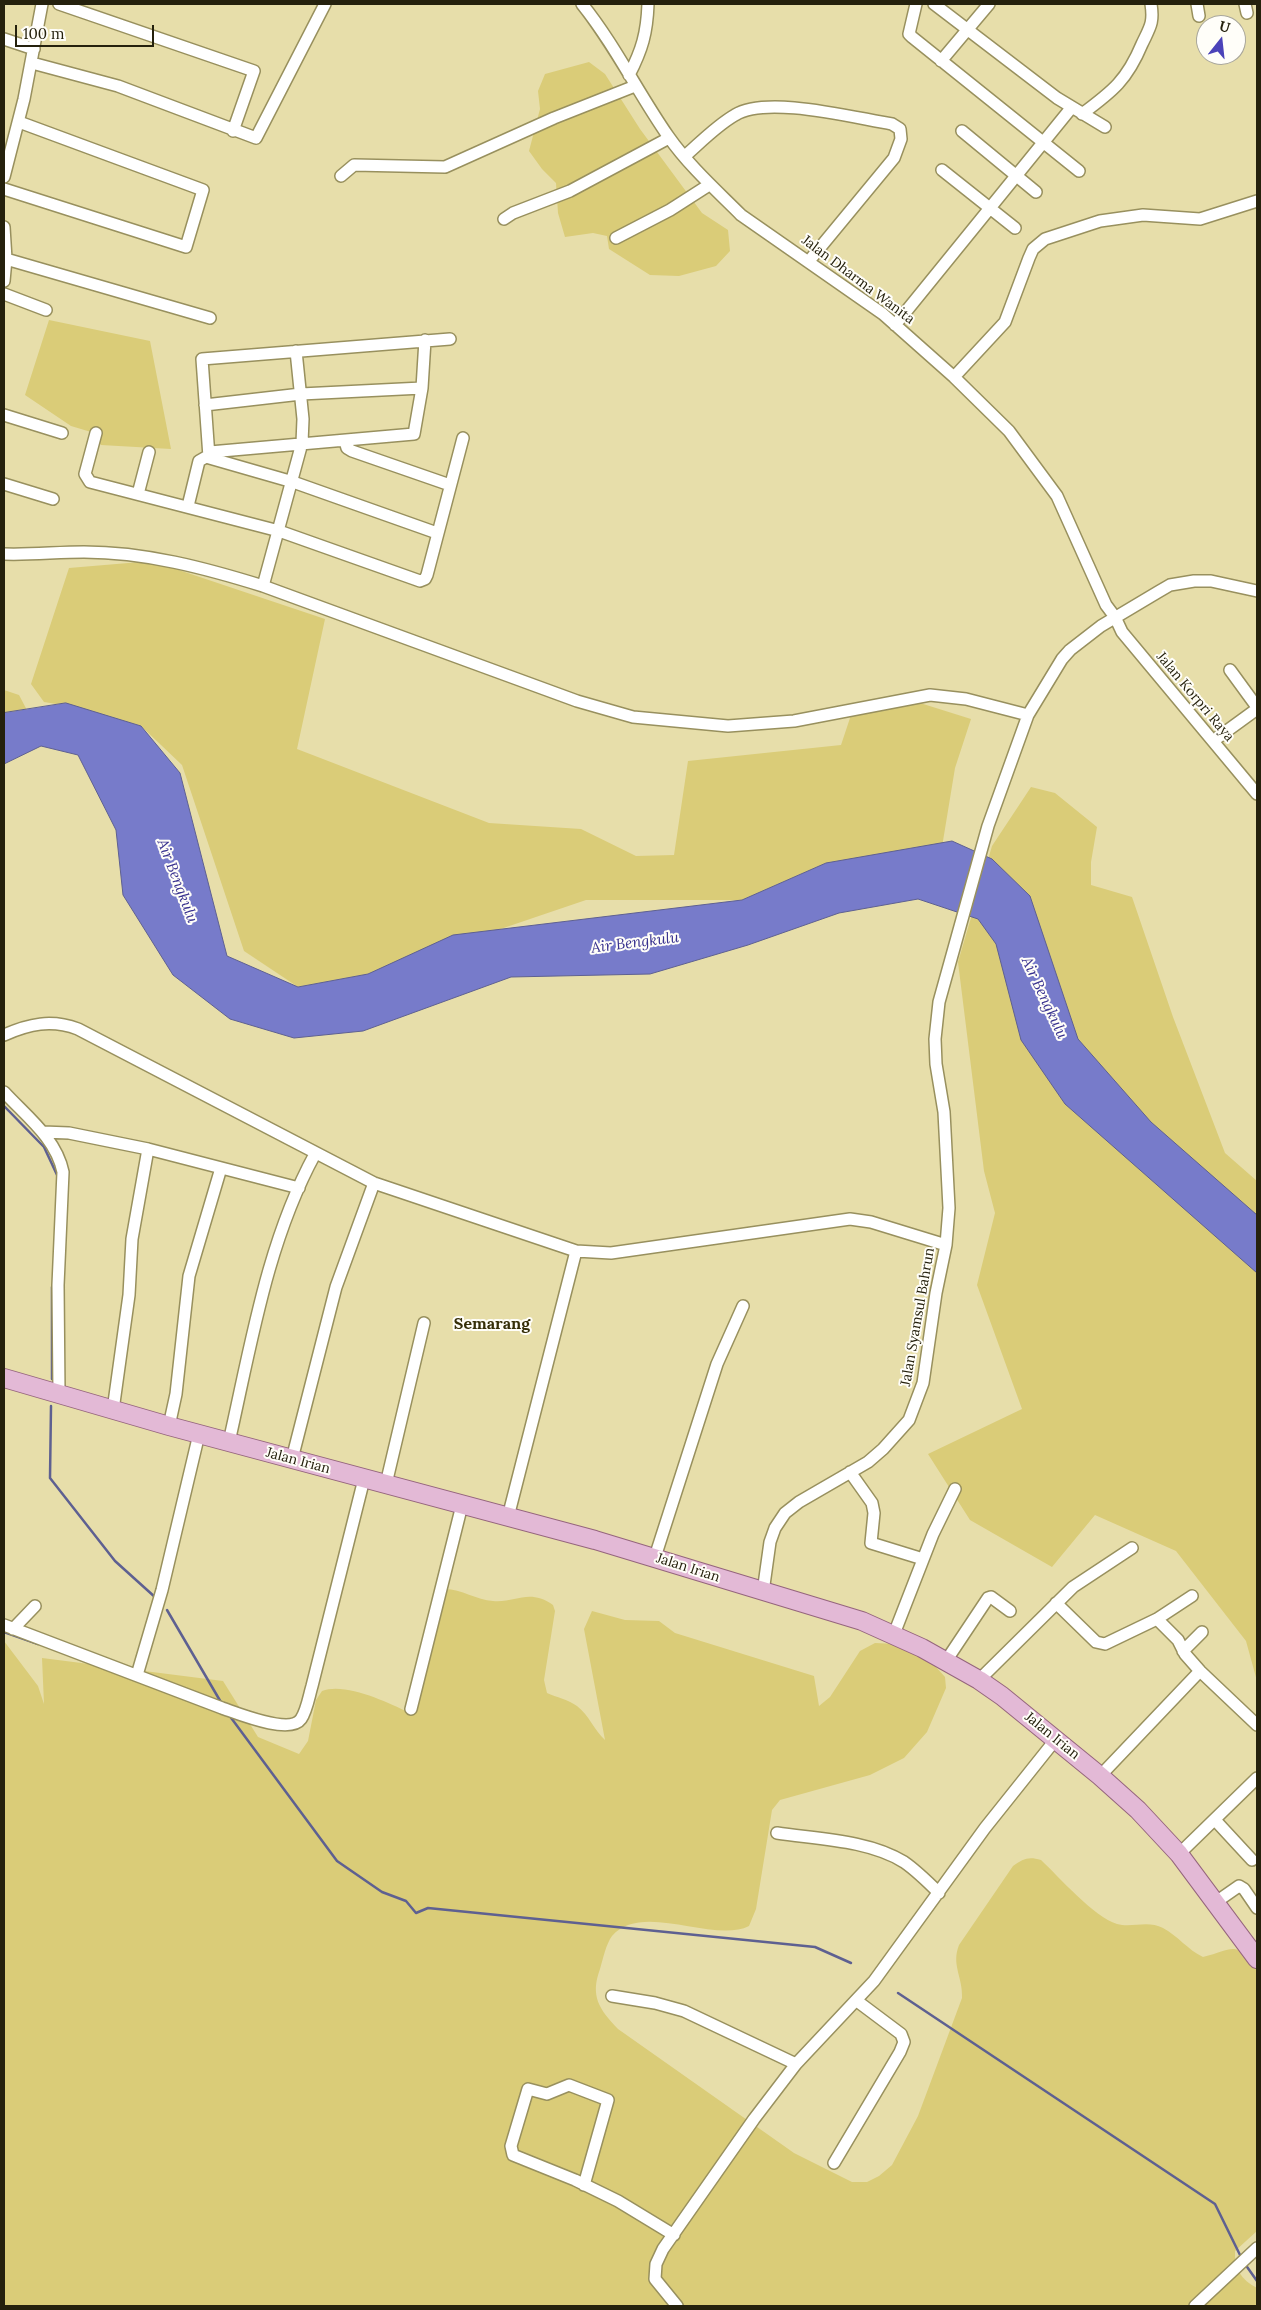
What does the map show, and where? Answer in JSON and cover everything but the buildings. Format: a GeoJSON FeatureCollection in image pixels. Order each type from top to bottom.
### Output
{"type":"FeatureCollection","features":[{"type":"Feature","properties":{"kind":"main road","name":"Jalan Irian"},"geometry":{"type":"LineString","coordinates":[[4,1378],[168,1426],[655,1557],[763,1592],[862,1621],[894,1634],[979,1680],[1056,1739],[1100,1776],[1138,1810],[1179,1854],[1256,1957]]}},
{"type":"Feature","properties":{"kind":"street"},"geometry":{"type":"LineString","coordinates":[[4,177],[19,122],[42,4]]}},
{"type":"Feature","properties":{"kind":"street"},"geometry":{"type":"LineString","coordinates":[[59,4],[254,71],[233,131]]}},
{"type":"Feature","properties":{"kind":"street"},"geometry":{"type":"LineString","coordinates":[[32,62],[118,86],[233,131],[256,138],[325,4]]}},
{"type":"Feature","properties":{"kind":"street","name":"Jalan Dharma Wanita"},"geometry":{"type":"LineString","coordinates":[[582,4],[601,27],[635,86],[670,138],[709,185],[741,215],[809,260],[896,325],[1010,430],[1052,488],[1081,547],[1106,605],[1115,617]]}},
{"type":"Feature","properties":{"kind":"street"},"geometry":{"type":"LineString","coordinates":[[629,75],[642,50],[647,28],[648,4]]}},
{"type":"Feature","properties":{"kind":"street"},"geometry":{"type":"LineString","coordinates":[[916,4],[909,34],[1079,171]]}},
{"type":"Feature","properties":{"kind":"street"},"geometry":{"type":"LineString","coordinates":[[934,4],[1072,107],[1105,127]]}},
{"type":"Feature","properties":{"kind":"street"},"geometry":{"type":"LineString","coordinates":[[941,61],[989,4]]}},
{"type":"Feature","properties":{"kind":"street"},"geometry":{"type":"LineString","coordinates":[[1082,114],[1115,89],[1132,68],[1154,20],[1151,4]]}},
{"type":"Feature","properties":{"kind":"street"},"geometry":{"type":"LineString","coordinates":[[4,39],[34,49]]}},
{"type":"Feature","properties":{"kind":"street"},"geometry":{"type":"LineString","coordinates":[[341,176],[354,165],[445,167],[554,118],[635,86]]}},
{"type":"Feature","properties":{"kind":"street"},"geometry":{"type":"LineString","coordinates":[[685,156],[735,114],[754,107],[806,110],[892,124],[900,129],[901,139],[894,158],[809,260]]}},
{"type":"Feature","properties":{"kind":"street"},"geometry":{"type":"LineString","coordinates":[[896,325],[1072,107]]}},
{"type":"Feature","properties":{"kind":"street"},"geometry":{"type":"LineString","coordinates":[[4,189],[186,247],[203,190],[19,122]]}},
{"type":"Feature","properties":{"kind":"street"},"geometry":{"type":"LineString","coordinates":[[962,131],[1036,192]]}},
{"type":"Feature","properties":{"kind":"street"},"geometry":{"type":"LineString","coordinates":[[504,219],[513,213],[570,191],[670,138]]}},
{"type":"Feature","properties":{"kind":"street"},"geometry":{"type":"LineString","coordinates":[[942,170],[1015,228]]}},
{"type":"Feature","properties":{"kind":"street"},"geometry":{"type":"LineString","coordinates":[[616,238],[670,210],[709,185]]}},
{"type":"Feature","properties":{"kind":"street"},"geometry":{"type":"LineString","coordinates":[[954,377],[1003,325],[1009,314],[1033,249],[1045,239],[1100,221],[1143,214],[1200,219],[1257,201]]}},
{"type":"Feature","properties":{"kind":"street"},"geometry":{"type":"LineString","coordinates":[[4,227],[6,259],[4,280]]}},
{"type":"Feature","properties":{"kind":"street"},"geometry":{"type":"LineString","coordinates":[[6,259],[210,318]]}},
{"type":"Feature","properties":{"kind":"street"},"geometry":{"type":"LineString","coordinates":[[4,294],[46,310]]}},
{"type":"Feature","properties":{"kind":"street"},"geometry":{"type":"LineString","coordinates":[[209,455],[202,359],[450,339]]}},
{"type":"Feature","properties":{"kind":"street"},"geometry":{"type":"LineString","coordinates":[[188,506],[199,461],[209,455],[414,434],[422,388],[425,340]]}},
{"type":"Feature","properties":{"kind":"street"},"geometry":{"type":"LineString","coordinates":[[263,586],[302,444],[301,394],[296,351]]}},
{"type":"Feature","properties":{"kind":"street"},"geometry":{"type":"LineString","coordinates":[[205,405],[301,394],[422,388]]}},
{"type":"Feature","properties":{"kind":"street"},"geometry":{"type":"LineString","coordinates":[[4,415],[62,433]]}},
{"type":"Feature","properties":{"kind":"street"},"geometry":{"type":"LineString","coordinates":[[96,433],[86,470],[86,479],[92,483],[188,506],[279,531],[420,581],[425,579],[427,574],[463,438]]}},
{"type":"Feature","properties":{"kind":"street"},"geometry":{"type":"LineString","coordinates":[[345,440],[347,448],[352,451],[450,485]]}},
{"type":"Feature","properties":{"kind":"street"},"geometry":{"type":"LineString","coordinates":[[138,494],[149,452]]}},
{"type":"Feature","properties":{"kind":"street"},"geometry":{"type":"LineString","coordinates":[[209,455],[293,482],[437,533]]}},
{"type":"Feature","properties":{"kind":"street"},"geometry":{"type":"LineString","coordinates":[[4,484],[53,499]]}},
{"type":"Feature","properties":{"kind":"street"},"geometry":{"type":"LineString","coordinates":[[4,554],[27,555],[85,552],[126,554],[166,560],[263,586],[530,685],[612,713],[633,717],[728,726],[767,724],[930,696],[966,699],[1028,715],[1066,654],[1085,637],[1158,592],[1183,582],[1211,581],[1257,591]]}},
{"type":"Feature","properties":{"kind":"street","name":"Jalan Korpri Raya"},"geometry":{"type":"LineString","coordinates":[[1115,617],[1130,643],[1257,794]]}},
{"type":"Feature","properties":{"kind":"street"},"geometry":{"type":"LineString","coordinates":[[1213,741],[1257,708],[1230,670]]}},
{"type":"Feature","properties":{"kind":"street","name":"Jalan Syamsul Bahrun"},"geometry":{"type":"LineString","coordinates":[[763,1592],[770,1542],[775,1528],[785,1513],[799,1502],[883,1450],[900,1432],[916,1404],[923,1383],[936,1293],[946,1244],[949,1208],[944,1112],[936,1064],[935,1039],[944,981],[994,805],[1028,715]]}},
{"type":"Feature","properties":{"kind":"street"},"geometry":{"type":"LineString","coordinates":[[4,1035],[38,1023],[67,1025],[78,1029],[315,1154],[374,1183],[576,1251],[611,1253],[850,1218],[871,1222],[946,1244]]}},
{"type":"Feature","properties":{"kind":"street"},"geometry":{"type":"LineString","coordinates":[[4,1092],[43,1132],[61,1163],[64,1181],[59,1241],[59,1393]]}},
{"type":"Feature","properties":{"kind":"street"},"geometry":{"type":"LineString","coordinates":[[43,1132],[69,1132],[148,1149],[299,1188]]}},
{"type":"Feature","properties":{"kind":"street"},"geometry":{"type":"LineString","coordinates":[[113,1410],[129,1295],[132,1239],[148,1149]]}},
{"type":"Feature","properties":{"kind":"street"},"geometry":{"type":"LineString","coordinates":[[229,1442],[268,1270],[299,1188],[315,1154]]}},
{"type":"Feature","properties":{"kind":"street"},"geometry":{"type":"LineString","coordinates":[[168,1426],[177,1385],[189,1276],[221,1168]]}},
{"type":"Feature","properties":{"kind":"street"},"geometry":{"type":"LineString","coordinates":[[292,1459],[336,1287],[374,1183]]}},
{"type":"Feature","properties":{"kind":"street"},"geometry":{"type":"LineString","coordinates":[[508,1517],[576,1251]]}},
{"type":"Feature","properties":{"kind":"street"},"geometry":{"type":"LineString","coordinates":[[655,1557],[717,1364],[743,1306]]}},
{"type":"Feature","properties":{"kind":"street"},"geometry":{"type":"LineString","coordinates":[[386,1484],[424,1323]]}},
{"type":"Feature","properties":{"kind":"street"},"geometry":{"type":"LineString","coordinates":[[137,1675],[162,1590],[199,1434]]}},
{"type":"Feature","properties":{"kind":"street"},"geometry":{"type":"LineString","coordinates":[[850,1472],[872,1503],[874,1513],[871,1543],[923,1559]]}},
{"type":"Feature","properties":{"kind":"street"},"geometry":{"type":"LineString","coordinates":[[8,1627],[226,1709],[280,1725],[293,1725],[301,1719],[322,1651],[364,1479]]}},
{"type":"Feature","properties":{"kind":"street"},"geometry":{"type":"LineString","coordinates":[[894,1634],[944,1507],[955,1489]]}},
{"type":"Feature","properties":{"kind":"street"},"geometry":{"type":"LineString","coordinates":[[411,1709],[462,1505]]}},
{"type":"Feature","properties":{"kind":"street"},"geometry":{"type":"LineString","coordinates":[[979,1680],[1073,1587],[1132,1548]]}},
{"type":"Feature","properties":{"kind":"street"},"geometry":{"type":"LineString","coordinates":[[1056,1603],[1101,1644],[1109,1643],[1157,1619],[1192,1596]]}},
{"type":"Feature","properties":{"kind":"street"},"geometry":{"type":"LineString","coordinates":[[946,1661],[988,1598],[991,1597],[1010,1612]]}},
{"type":"Feature","properties":{"kind":"street"},"geometry":{"type":"LineString","coordinates":[[8,1627],[35,1606]]}},
{"type":"Feature","properties":{"kind":"street"},"geometry":{"type":"LineString","coordinates":[[1157,1619],[1178,1640],[1200,1671],[1257,1725]]}},
{"type":"Feature","properties":{"kind":"street"},"geometry":{"type":"LineString","coordinates":[[1184,1651],[1202,1632]]}},
{"type":"Feature","properties":{"kind":"street"},"geometry":{"type":"LineString","coordinates":[[1100,1776],[1200,1671]]}},
{"type":"Feature","properties":{"kind":"street"},"geometry":{"type":"LineString","coordinates":[[677,2306],[658,2284],[655,2274],[660,2256],[674,2235],[730,2152],[796,2064],[857,2001],[939,1893],[985,1828],[1056,1739]]}},
{"type":"Feature","properties":{"kind":"street"},"geometry":{"type":"LineString","coordinates":[[1179,1854],[1257,1778]]}},
{"type":"Feature","properties":{"kind":"street"},"geometry":{"type":"LineString","coordinates":[[1215,1820],[1252,1860]]}},
{"type":"Feature","properties":{"kind":"street"},"geometry":{"type":"LineString","coordinates":[[777,1833],[850,1844],[888,1855],[904,1863],[939,1893]]}},
{"type":"Feature","properties":{"kind":"street"},"geometry":{"type":"LineString","coordinates":[[1216,1902],[1239,1886],[1244,1888],[1257,1908]]}},
{"type":"Feature","properties":{"kind":"street"},"geometry":{"type":"LineString","coordinates":[[612,1996],[655,2002],[684,2011],[796,2064]]}},
{"type":"Feature","properties":{"kind":"street"},"geometry":{"type":"LineString","coordinates":[[834,2163],[900,2052],[904,2042],[901,2034],[857,2001]]}},
{"type":"Feature","properties":{"kind":"street"},"geometry":{"type":"LineString","coordinates":[[584,2185],[608,2100],[569,2085],[548,2094],[528,2089],[512,2140],[511,2152],[516,2157],[618,2201],[674,2235]]}},
{"type":"Feature","properties":{"kind":"street"},"geometry":{"type":"LineString","coordinates":[[1195,2306],[1257,2248]]}},
{"type":"Feature","properties":{"kind":"shaded area"},"geometry":{"type":"Polygon","coordinates":[[[589,62],[605,74],[640,129],[702,213],[728,230],[730,251],[716,266],[679,276],[650,275],[609,249],[607,236],[593,233],[565,237],[558,213],[556,183],[542,169],[529,151],[540,109],[538,91],[545,74],[589,62]]]}},
{"type":"Feature","properties":{"kind":"shaded area"},"geometry":{"type":"Polygon","coordinates":[[[49,320],[150,341],[171,449],[101,445],[91,432],[71,426],[25,395],[49,320]]]}},
{"type":"Feature","properties":{"kind":"shaded area"},"geometry":{"type":"Polygon","coordinates":[[[152,561],[325,619],[297,749],[489,823],[581,829],[636,856],[674,855],[688,761],[841,745],[851,715],[920,703],[971,719],[955,768],[942,847],[909,848],[877,871],[826,863],[742,900],[586,900],[368,974],[298,987],[244,951],[182,765],[141,726],[74,707],[44,702],[31,684],[69,568],[152,561]]]}},
{"type":"Feature","properties":{"kind":"shaded area"},"geometry":{"type":"Polygon","coordinates":[[[4,690],[19,695],[29,714],[4,718],[4,690]]]}},
{"type":"Feature","properties":{"kind":"shaded area"},"geometry":{"type":"Polygon","coordinates":[[[1031,787],[1055,793],[1097,827],[1091,862],[1091,885],[1132,897],[1173,1017],[1225,1153],[1257,1181],[1257,1681],[1246,1641],[1176,1551],[1095,1515],[1052,1567],[970,1520],[928,1454],[1022,1409],[977,1285],[995,1213],[984,1171],[958,962],[992,846],[1031,787]]]}},
{"type":"Feature","properties":{"kind":"shaded area"},"geometry":{"type":"Polygon","coordinates":[[[443,1589],[456,1590],[480,1599],[493,1601],[537,1597],[553,1605],[555,1611],[544,1680],[547,1693],[577,1706],[605,1740],[584,1629],[592,1611],[625,1620],[659,1621],[675,1633],[814,1676],[819,1706],[830,1697],[860,1651],[875,1643],[896,1644],[935,1666],[945,1677],[946,1688],[927,1732],[904,1758],[870,1775],[780,1800],[772,1810],[756,1909],[749,1926],[734,1930],[717,1930],[659,1922],[641,1922],[625,1926],[612,1936],[608,1943],[597,1979],[596,1995],[601,2008],[618,2029],[794,2153],[852,2182],[867,2182],[879,2176],[892,2165],[918,2116],[962,1998],[956,1959],[959,1945],[1013,1866],[1026,1859],[1041,1860],[1088,1905],[1108,1920],[1123,1925],[1146,1924],[1163,1928],[1203,1957],[1228,1949],[1239,1950],[1257,1971],[1257,2231],[1235,2251],[1235,2257],[1240,2273],[1251,2285],[1257,2288],[1257,2306],[4,2306],[4,1641],[38,1686],[44,1704],[42,1658],[223,1681],[258,1737],[299,1754],[308,1741],[316,1700],[322,1691],[342,1689],[354,1691],[366,1694],[408,1712],[416,1711],[443,1589]]]}},
{"type":"Feature","properties":{"kind":"water","name":"Air Bengkulu"},"geometry":{"type":"Polygon","coordinates":[[[66,703],[141,726],[180,773],[227,956],[298,987],[368,974],[453,935],[742,900],[826,863],[952,841],[992,859],[1030,896],[1078,1039],[1151,1122],[1257,1215],[1257,1273],[1065,1104],[1021,1040],[996,944],[978,919],[918,899],[839,913],[748,945],[650,974],[511,977],[363,1031],[294,1038],[230,1019],[173,975],[123,895],[116,830],[78,755],[41,746],[4,764],[4,713],[66,703]]]}},
{"type":"Feature","properties":{"kind":"waterway"},"geometry":{"type":"LineString","coordinates":[[4,1106],[44,1147],[58,1177]]}},
{"type":"Feature","properties":{"kind":"waterway"},"geometry":{"type":"LineString","coordinates":[[52,1287],[52,1379]]}},
{"type":"Feature","properties":{"kind":"waterway"},"geometry":{"type":"LineString","coordinates":[[51,1406],[50,1478],[115,1561],[156,1598]]}},
{"type":"Feature","properties":{"kind":"waterway"},"geometry":{"type":"LineString","coordinates":[[167,1610],[222,1704]]}},
{"type":"Feature","properties":{"kind":"waterway"},"geometry":{"type":"LineString","coordinates":[[4,1632],[38,1644]]}},
{"type":"Feature","properties":{"kind":"waterway"},"geometry":{"type":"LineString","coordinates":[[229,1715],[337,1861],[382,1892],[406,1901],[416,1913],[428,1908],[815,1947],[851,1963]]}},
{"type":"Feature","properties":{"kind":"waterway"},"geometry":{"type":"LineString","coordinates":[[898,1993],[1215,2204],[1241,2257]]}},
{"type":"Feature","properties":{"kind":"waterway"},"geometry":{"type":"LineString","coordinates":[[1245,2264],[1257,2281]]}},
{"type":"Feature","properties":{"kind":"district","name":"Semarang"},"geometry":{"type":"Point","coordinates":[492,1324]}}]}
